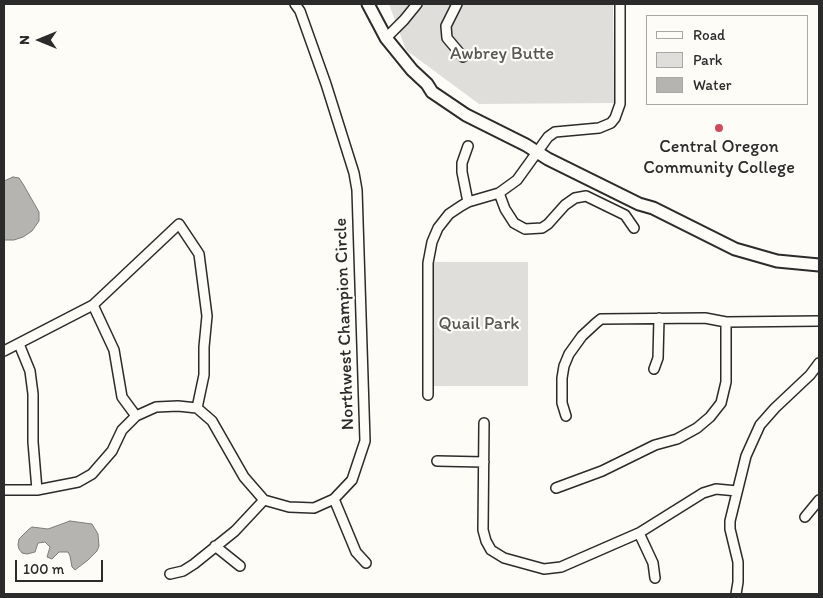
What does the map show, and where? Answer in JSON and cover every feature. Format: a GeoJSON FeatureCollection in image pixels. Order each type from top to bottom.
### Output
{"type":"FeatureCollection","features":[{"type":"Feature","properties":{"kind":"main road"},"geometry":{"type":"LineString","coordinates":[[368,4],[386,38],[412,70],[427,84],[436,87],[472,111],[539,150],[642,200],[653,208],[724,244],[777,262],[819,265]]}},
{"type":"Feature","properties":{"kind":"street","name":"Northwest Champion Circle"},"geometry":{"type":"LineString","coordinates":[[264,500],[290,507],[314,508],[334,500],[352,480],[365,442],[358,206],[354,173],[338,120],[300,11],[295,4]]}},
{"type":"Feature","properties":{"kind":"street"},"geometry":{"type":"LineString","coordinates":[[386,38],[417,4]]}},
{"type":"Feature","properties":{"kind":"street"},"geometry":{"type":"LineString","coordinates":[[457,4],[446,26],[447,38],[463,57]]}},
{"type":"Feature","properties":{"kind":"street"},"geometry":{"type":"LineString","coordinates":[[428,395],[428,263],[432,242],[438,228],[449,214],[468,202],[499,193],[516,180],[548,137],[555,132],[600,128],[615,118],[618,112],[620,93],[620,4]]}},
{"type":"Feature","properties":{"kind":"street"},"geometry":{"type":"LineString","coordinates":[[468,146],[462,163],[462,172],[468,202]]}},
{"type":"Feature","properties":{"kind":"street"},"geometry":{"type":"LineString","coordinates":[[499,193],[505,209],[514,223],[525,229],[542,228],[565,205],[575,198],[586,196],[626,215],[634,228]]}},
{"type":"Feature","properties":{"kind":"street"},"geometry":{"type":"LineString","coordinates":[[4,351],[93,306],[179,224],[199,254],[207,316],[204,375],[197,408]]}},
{"type":"Feature","properties":{"kind":"street"},"geometry":{"type":"LineString","coordinates":[[93,306],[114,350],[122,397],[136,416]]}},
{"type":"Feature","properties":{"kind":"street"},"geometry":{"type":"LineString","coordinates":[[654,369],[658,358],[659,318]]}},
{"type":"Feature","properties":{"kind":"street"},"geometry":{"type":"LineString","coordinates":[[566,416],[562,403],[564,366],[569,354],[582,336],[601,319],[705,318],[726,322],[819,321]]}},
{"type":"Feature","properties":{"kind":"street"},"geometry":{"type":"LineString","coordinates":[[556,488],[602,471],[655,445],[677,439],[697,428],[710,417],[721,403],[726,382],[726,322]]}},
{"type":"Feature","properties":{"kind":"street"},"geometry":{"type":"LineString","coordinates":[[19,344],[30,371],[33,394],[33,442],[37,490]]}},
{"type":"Feature","properties":{"kind":"street"},"geometry":{"type":"LineString","coordinates":[[736,594],[738,562],[730,529],[730,521],[746,456],[760,425],[775,408],[810,376],[819,363]]}},
{"type":"Feature","properties":{"kind":"street"},"geometry":{"type":"LineString","coordinates":[[4,490],[37,490],[78,482],[92,474],[112,451],[122,430],[136,416],[156,407],[197,408],[212,421],[244,477],[264,500],[235,531],[183,570],[170,574]]}},
{"type":"Feature","properties":{"kind":"street"},"geometry":{"type":"LineString","coordinates":[[484,423],[483,530],[486,541],[491,550],[504,558],[544,569],[561,567],[639,533],[703,492],[716,490],[738,491]]}},
{"type":"Feature","properties":{"kind":"street"},"geometry":{"type":"LineString","coordinates":[[437,460],[484,462]]}},
{"type":"Feature","properties":{"kind":"street"},"geometry":{"type":"LineString","coordinates":[[334,500],[356,552],[366,563]]}},
{"type":"Feature","properties":{"kind":"street"},"geometry":{"type":"LineString","coordinates":[[805,517],[819,500]]}},
{"type":"Feature","properties":{"kind":"street"},"geometry":{"type":"LineString","coordinates":[[639,533],[653,563],[655,578]]}},
{"type":"Feature","properties":{"kind":"street"},"geometry":{"type":"LineString","coordinates":[[215,546],[240,566]]}},
{"type":"Feature","properties":{"kind":"green space","name":"Awbrey Butte"},"geometry":{"type":"Polygon","coordinates":[[[389,4],[613,4],[614,103],[479,104],[406,50],[389,4]]]}},
{"type":"Feature","properties":{"kind":"green space","name":"Quail Park"},"geometry":{"type":"Polygon","coordinates":[[[429,262],[528,262],[528,386],[429,386],[429,262]]]}},
{"type":"Feature","properties":{"kind":"water"},"geometry":{"type":"Polygon","coordinates":[[[13,177],[19,178],[23,184],[39,212],[39,221],[32,231],[23,237],[5,240],[4,181],[13,177]]]}},
{"type":"Feature","properties":{"kind":"water"},"geometry":{"type":"Polygon","coordinates":[[[70,521],[92,524],[98,534],[99,546],[97,551],[75,570],[72,567],[68,552],[59,552],[52,559],[47,557],[50,547],[45,542],[38,543],[35,552],[27,554],[22,553],[19,549],[19,539],[32,527],[48,529],[70,521]]]}},
{"type":"Feature","properties":{"kind":"place","name":"Central Oregon Community College"},"geometry":{"type":"Point","coordinates":[719,128]}}]}
